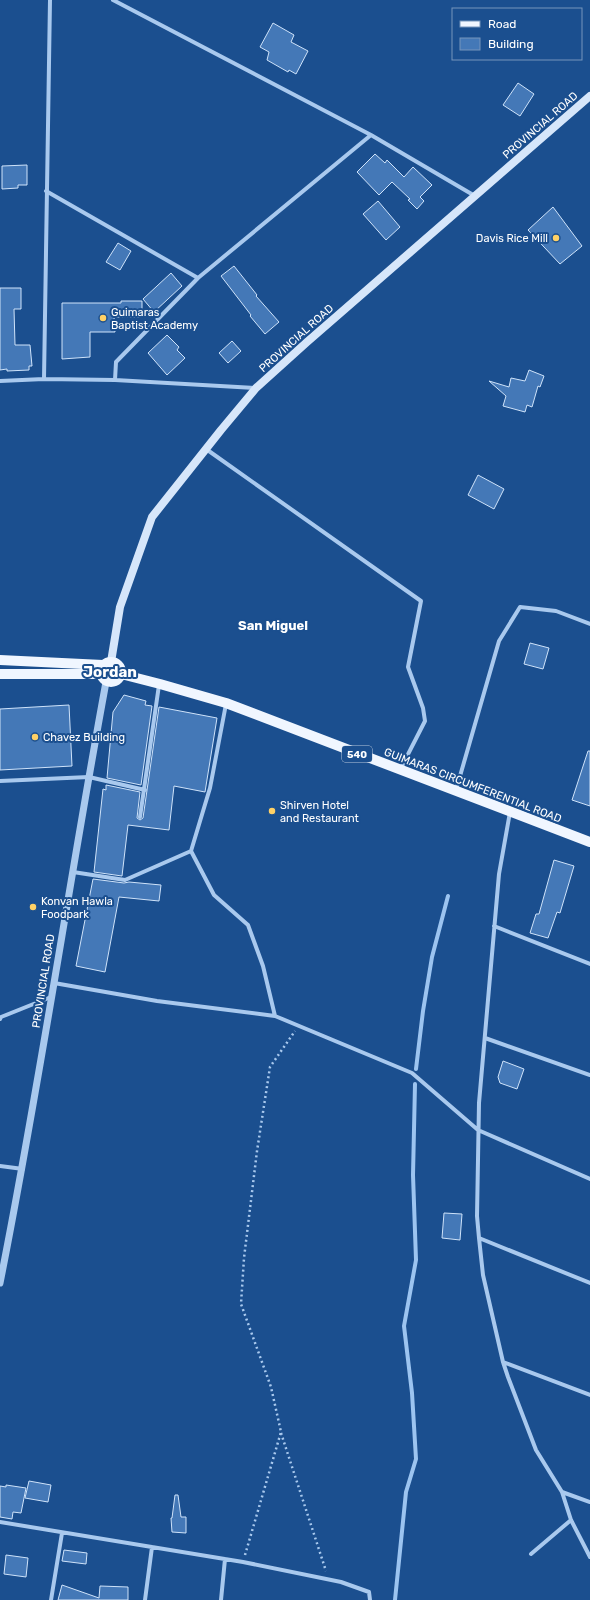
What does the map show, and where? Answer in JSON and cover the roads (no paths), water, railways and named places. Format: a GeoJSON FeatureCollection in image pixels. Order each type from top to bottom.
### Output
{"type":"FeatureCollection","features":[{"type":"Feature","properties":{"kind":"main road","name":"PROVINCIAL ROAD"},"geometry":{"type":"LineString","coordinates":[[105,671],[120,608],[152,517],[206,448],[256,388],[590,96]]}},
{"type":"Feature","properties":{"kind":"main road"},"geometry":{"type":"LineString","coordinates":[[0,660],[105,671],[116,681],[121,674],[119,666],[105,671],[0,674]]}},
{"type":"Feature","properties":{"kind":"main road","name":"GUIMARAS CIRCUMFERENTIAL ROAD"},"geometry":{"type":"LineString","coordinates":[[121,674],[226,703],[400,771],[590,842]]}},
{"type":"Feature","properties":{"kind":"street"},"geometry":{"type":"LineString","coordinates":[[44,379],[50,0]]}},
{"type":"Feature","properties":{"kind":"street"},"geometry":{"type":"LineString","coordinates":[[113,0],[371,136],[475,196]]}},
{"type":"Feature","properties":{"kind":"street"},"geometry":{"type":"LineString","coordinates":[[115,380],[116,362],[198,278],[371,136]]}},
{"type":"Feature","properties":{"kind":"street"},"geometry":{"type":"LineString","coordinates":[[46,191],[198,278]]}},
{"type":"Feature","properties":{"kind":"street"},"geometry":{"type":"LineString","coordinates":[[0,381],[44,379],[115,380],[256,388]]}},
{"type":"Feature","properties":{"kind":"street"},"geometry":{"type":"LineString","coordinates":[[206,448],[420,601],[408,668],[423,708],[425,721],[400,771]]}},
{"type":"Feature","properties":{"kind":"street"},"geometry":{"type":"LineString","coordinates":[[455,792],[499,641],[520,607],[556,610],[590,624]]}},
{"type":"Feature","properties":{"kind":"street","name":"PROVINCIAL ROAD"},"geometry":{"type":"LineString","coordinates":[[0,1283],[23,1169],[89,777],[105,671]]}},
{"type":"Feature","properties":{"kind":"street"},"geometry":{"type":"LineString","coordinates":[[140,817],[160,684]]}},
{"type":"Feature","properties":{"kind":"street"},"geometry":{"type":"LineString","coordinates":[[226,703],[210,788],[191,851],[214,896],[248,925],[263,966],[275,1016]]}},
{"type":"Feature","properties":{"kind":"street"},"geometry":{"type":"LineString","coordinates":[[0,781],[89,777],[145,790]]}},
{"type":"Feature","properties":{"kind":"street"},"geometry":{"type":"LineString","coordinates":[[510,811],[498,874],[479,1103],[477,1216],[479,1238],[483,1275],[503,1362],[536,1450],[562,1492],[570,1520],[590,1557]]}},
{"type":"Feature","properties":{"kind":"street"},"geometry":{"type":"LineString","coordinates":[[72,872],[125,880],[191,851]]}},
{"type":"Feature","properties":{"kind":"street"},"geometry":{"type":"LineString","coordinates":[[494,926],[590,964]]}},
{"type":"Feature","properties":{"kind":"street"},"geometry":{"type":"LineString","coordinates":[[54,983],[157,1001],[275,1016],[412,1073],[478,1130],[590,1179]]}},
{"type":"Feature","properties":{"kind":"street"},"geometry":{"type":"LineString","coordinates":[[0,1019],[1,1017],[51,997]]}},
{"type":"Feature","properties":{"kind":"street"},"geometry":{"type":"LineString","coordinates":[[485,1038],[590,1075]]}},
{"type":"Feature","properties":{"kind":"street"},"geometry":{"type":"LineString","coordinates":[[0,1166],[23,1169]]}},
{"type":"Feature","properties":{"kind":"street"},"geometry":{"type":"LineString","coordinates":[[479,1238],[590,1283]]}},
{"type":"Feature","properties":{"kind":"street"},"geometry":{"type":"LineString","coordinates":[[503,1362],[590,1395]]}},
{"type":"Feature","properties":{"kind":"street"},"geometry":{"type":"LineString","coordinates":[[562,1492],[590,1502]]}},
{"type":"Feature","properties":{"kind":"street"},"geometry":{"type":"LineString","coordinates":[[530,1554],[570,1520]]}},
{"type":"Feature","properties":{"kind":"street"},"geometry":{"type":"LineString","coordinates":[[0,1522],[243,1562],[341,1582],[369,1592],[370,1600]]}},
{"type":"Feature","properties":{"kind":"street"},"geometry":{"type":"LineString","coordinates":[[52,1600],[62,1533]]}},
{"type":"Feature","properties":{"kind":"street"},"geometry":{"type":"LineString","coordinates":[[145,1600],[152,1547]]}},
{"type":"Feature","properties":{"kind":"street"},"geometry":{"type":"LineString","coordinates":[[221,1600],[225,1559]]}},
{"type":"Feature","properties":{"kind":"waterway"},"geometry":{"type":"LineString","coordinates":[[416,1069],[423,1011],[432,957],[448,896]]}},
{"type":"Feature","properties":{"kind":"waterway"},"geometry":{"type":"LineString","coordinates":[[395,1600],[406,1492],[416,1459],[412,1393],[404,1326],[416,1260],[413,1175],[415,1084]]}},
{"type":"Feature","properties":{"kind":"place","name":"Davis Rice Mill"},"geometry":{"type":"Point","coordinates":[556,238]}},
{"type":"Feature","properties":{"kind":"place","name":"Guimaras Baptist Academy"},"geometry":{"type":"Point","coordinates":[103,318]}},
{"type":"Feature","properties":{"kind":"place","name":"Chavez Building"},"geometry":{"type":"Point","coordinates":[35,737]}},
{"type":"Feature","properties":{"kind":"place","name":"Shirven Hotel and Restaurant"},"geometry":{"type":"Point","coordinates":[272,811]}},
{"type":"Feature","properties":{"kind":"place","name":"Konvan Hawla Foodpark"},"geometry":{"type":"Point","coordinates":[33,907]}},
{"type":"Feature","properties":{"kind":"district","name":"San Miguel"},"geometry":{"type":"Point","coordinates":[273,625]}},
{"type":"Feature","properties":{"kind":"district","name":"Jordan"},"geometry":{"type":"Point","coordinates":[110,672]}}]}
